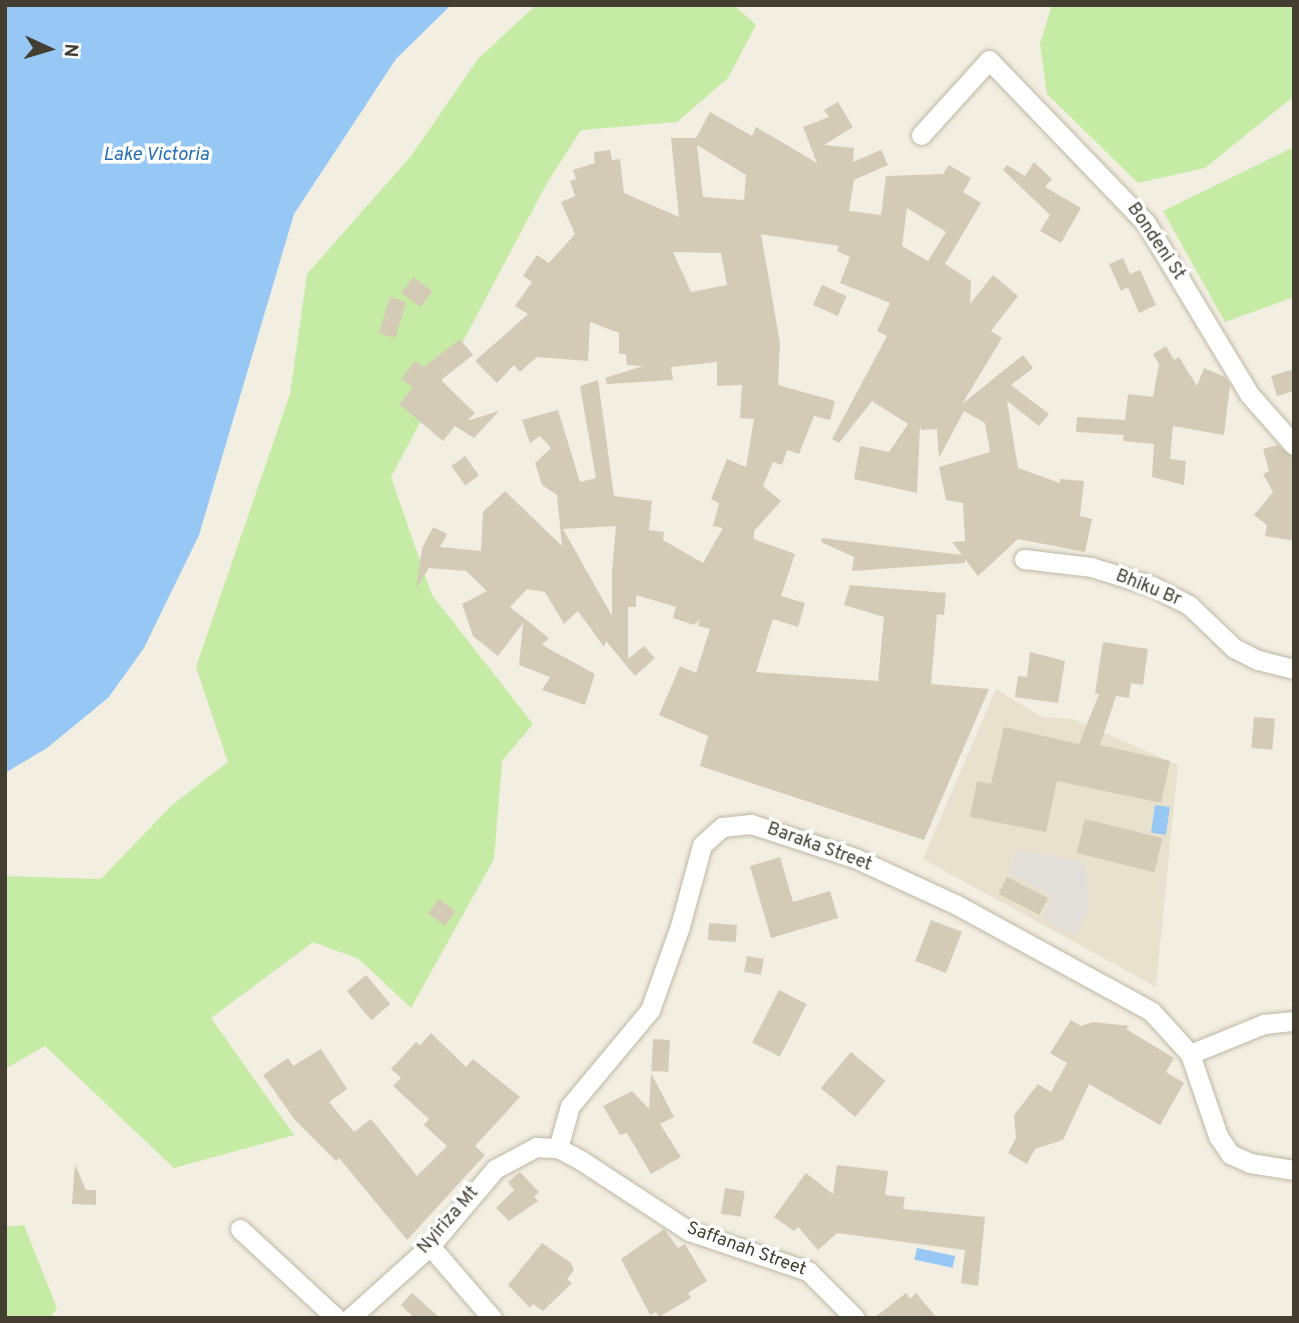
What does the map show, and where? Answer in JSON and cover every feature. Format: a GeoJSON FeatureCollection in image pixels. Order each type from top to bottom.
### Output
{"type":"FeatureCollection","features":[{"type":"Feature","properties":{"kind":"street","name":"Bondeni St"},"geometry":{"type":"LineString","coordinates":[[921,135],[989,60],[1126,198],[1146,223],[1249,394],[1294,445]]}},
{"type":"Feature","properties":{"kind":"street","name":"Bhiku Br"},"geometry":{"type":"LineString","coordinates":[[1024,559],[1091,567],[1152,586],[1189,605],[1234,648],[1258,660],[1294,669]]}},
{"type":"Feature","properties":{"kind":"street","name":"Baraka Street"},"geometry":{"type":"LineString","coordinates":[[558,1148],[570,1105],[650,1010],[680,926],[702,845],[710,834],[735,824],[764,827],[830,849],[957,905],[1151,1010],[1190,1054]]}},
{"type":"Feature","properties":{"kind":"street"},"geometry":{"type":"LineString","coordinates":[[1294,1021],[1264,1024],[1190,1054],[1197,1085],[1218,1136],[1230,1154],[1250,1163],[1294,1170]]}},
{"type":"Feature","properties":{"kind":"street","name":"Nyiriza Mt"},"geometry":{"type":"LineString","coordinates":[[350,1318],[430,1246],[495,1169],[536,1147],[558,1148]]}},
{"type":"Feature","properties":{"kind":"street","name":"Saffanah Street"},"geometry":{"type":"LineString","coordinates":[[558,1148],[689,1231],[808,1271],[855,1318]]}},
{"type":"Feature","properties":{"kind":"street"},"geometry":{"type":"LineString","coordinates":[[240,1229],[336,1318]]}},
{"type":"Feature","properties":{"kind":"street"},"geometry":{"type":"LineString","coordinates":[[430,1246],[492,1318]]}},
{"type":"Feature","properties":{"kind":"shaded area"},"geometry":{"type":"Polygon","coordinates":[[[996,689],[1042,717],[1073,719],[1178,765],[1156,987],[923,859],[996,689]]]}},
{"type":"Feature","properties":{"kind":"shaded area"},"geometry":{"type":"Polygon","coordinates":[[[1017,850],[1085,863],[1089,909],[1075,936],[1043,918],[1053,896],[1010,873],[1017,850]]]}},
{"type":"Feature","properties":{"kind":"green space"},"geometry":{"type":"Polygon","coordinates":[[[536,5],[734,5],[756,25],[728,78],[677,122],[581,130],[547,183],[391,477],[432,595],[533,724],[502,761],[494,859],[411,1008],[359,959],[313,942],[211,1018],[294,1135],[174,1168],[45,1046],[5,1069],[5,876],[101,879],[172,805],[228,762],[196,667],[290,394],[307,274],[411,156],[478,59],[536,5]]]}},
{"type":"Feature","properties":{"kind":"green space"},"geometry":{"type":"Polygon","coordinates":[[[1052,5],[1294,5],[1294,96],[1205,168],[1138,183],[1047,94],[1040,44],[1052,5]]]}},
{"type":"Feature","properties":{"kind":"green space"},"geometry":{"type":"Polygon","coordinates":[[[1294,147],[1294,297],[1225,322],[1163,211],[1294,147]]]}},
{"type":"Feature","properties":{"kind":"green space"},"geometry":{"type":"Polygon","coordinates":[[[24,1225],[57,1308],[50,1318],[5,1318],[5,1227],[24,1225]]]}},
{"type":"Feature","properties":{"kind":"water","name":"Lake Victoria"},"geometry":{"type":"Polygon","coordinates":[[[5,5],[451,5],[396,59],[294,214],[199,535],[144,648],[108,698],[47,748],[5,773],[5,5]]]}},
{"type":"Feature","properties":{"kind":"water"},"geometry":{"type":"Polygon","coordinates":[[[1155,805],[1170,807],[1166,835],[1151,833],[1155,805]]]}},
{"type":"Feature","properties":{"kind":"water"},"geometry":{"type":"Polygon","coordinates":[[[917,1248],[955,1256],[953,1268],[915,1260],[917,1248]]]}},
{"type":"Feature","properties":{"kind":"building"},"geometry":{"type":"Polygon","coordinates":[[[838,102],[853,127],[824,145],[854,148],[853,162],[881,150],[888,165],[854,180],[849,211],[881,215],[886,176],[943,174],[949,165],[971,178],[963,192],[981,203],[945,264],[971,281],[970,304],[993,275],[1018,296],[991,331],[1002,338],[962,404],[1023,355],[1033,368],[1011,385],[1049,414],[1039,426],[1007,401],[1018,468],[1060,483],[1060,479],[1084,481],[1080,516],[1092,519],[1085,552],[1018,539],[978,576],[965,559],[965,563],[852,571],[854,557],[821,542],[822,538],[962,555],[952,542],[965,541],[963,503],[946,500],[939,467],[990,452],[985,423],[964,411],[939,458],[937,429],[921,430],[920,425],[917,493],[854,479],[860,446],[889,452],[908,424],[872,401],[839,443],[832,439],[887,336],[877,331],[890,303],[840,283],[850,257],[837,251],[839,246],[761,234],[780,343],[778,385],[835,401],[830,420],[814,416],[799,454],[787,450],[782,465],[773,462],[763,486],[781,501],[754,531],[754,539],[795,554],[781,596],[805,603],[798,627],[773,619],[756,672],[878,681],[884,617],[844,605],[850,585],[946,593],[944,615],[937,614],[931,684],[989,689],[924,840],[700,766],[708,736],[659,715],[680,666],[696,673],[710,629],[698,626],[700,619],[694,625],[673,618],[676,607],[636,595],[636,607],[628,607],[628,659],[644,646],[655,658],[635,676],[606,641],[604,647],[578,611],[564,624],[545,592],[527,589],[510,607],[549,638],[542,645],[595,674],[585,705],[542,690],[550,677],[519,665],[523,623],[498,656],[473,636],[462,604],[487,591],[466,571],[429,568],[416,588],[422,548],[433,527],[447,534],[440,547],[481,551],[483,512],[505,491],[562,546],[557,495],[542,485],[535,463],[551,448],[540,436],[530,443],[522,420],[558,410],[580,482],[596,478],[580,386],[598,380],[614,496],[652,501],[649,530],[664,532],[663,540],[703,563],[723,528],[713,526],[719,503],[711,499],[727,459],[746,467],[754,419],[740,418],[742,385],[717,386],[717,362],[671,367],[673,380],[607,384],[605,378],[643,366],[627,365],[626,354],[619,354],[619,333],[590,322],[588,361],[537,357],[520,372],[514,365],[497,383],[475,361],[528,314],[515,306],[532,282],[523,276],[537,255],[549,263],[575,234],[561,202],[575,196],[570,181],[576,179],[573,170],[595,163],[594,152],[610,150],[612,160],[620,159],[624,193],[679,217],[671,138],[696,138],[710,112],[752,136],[756,127],[817,163],[803,127],[829,117],[824,110],[838,102]],[[697,145],[703,197],[744,200],[746,175],[697,145]],[[907,208],[902,246],[928,261],[946,232],[907,208]],[[673,252],[691,292],[727,285],[721,253],[673,252]],[[616,526],[563,529],[612,616],[616,526]]]}},
{"type":"Feature","properties":{"kind":"building"},"geometry":{"type":"Polygon","coordinates":[[[1034,162],[1052,179],[1045,187],[1081,208],[1061,243],[1040,231],[1050,215],[1003,170],[1007,165],[1025,176],[1034,162]]]}},
{"type":"Feature","properties":{"kind":"building"},"geometry":{"type":"Polygon","coordinates":[[[1123,258],[1130,274],[1140,270],[1156,305],[1139,313],[1128,287],[1121,291],[1109,264],[1123,258]]]}},
{"type":"Feature","properties":{"kind":"building"},"geometry":{"type":"Polygon","coordinates":[[[413,277],[432,291],[421,307],[401,293],[413,277]]]}},
{"type":"Feature","properties":{"kind":"building"},"geometry":{"type":"Polygon","coordinates":[[[822,285],[847,296],[838,316],[813,305],[822,285]]]}},
{"type":"Feature","properties":{"kind":"building"},"geometry":{"type":"Polygon","coordinates":[[[390,297],[406,302],[395,338],[379,333],[390,297]]]}},
{"type":"Feature","properties":{"kind":"building"},"geometry":{"type":"Polygon","coordinates":[[[460,339],[473,355],[441,380],[475,413],[467,421],[499,411],[474,438],[455,426],[443,441],[399,404],[413,387],[401,379],[415,361],[424,367],[460,339]]]}},
{"type":"Feature","properties":{"kind":"building"},"geometry":{"type":"Polygon","coordinates":[[[1166,346],[1174,360],[1179,357],[1197,386],[1204,368],[1225,377],[1230,385],[1224,435],[1173,426],[1170,459],[1186,461],[1184,485],[1152,477],[1154,444],[1123,441],[1124,435],[1076,432],[1077,417],[1125,420],[1128,394],[1153,397],[1159,364],[1153,354],[1166,346]]]}},
{"type":"Feature","properties":{"kind":"building"},"geometry":{"type":"Polygon","coordinates":[[[1294,369],[1294,391],[1277,396],[1271,376],[1294,369]]]}},
{"type":"Feature","properties":{"kind":"building"},"geometry":{"type":"Polygon","coordinates":[[[1277,445],[1294,457],[1294,541],[1265,536],[1267,525],[1254,515],[1273,492],[1263,474],[1269,471],[1263,449],[1277,445]]]}},
{"type":"Feature","properties":{"kind":"building"},"geometry":{"type":"Polygon","coordinates":[[[465,456],[479,475],[465,485],[451,466],[465,456]]]}},
{"type":"Feature","properties":{"kind":"building"},"geometry":{"type":"Polygon","coordinates":[[[1103,642],[1148,649],[1143,685],[1131,683],[1129,698],[1116,696],[1100,745],[1170,761],[1161,803],[1057,781],[1046,832],[970,817],[977,781],[991,784],[1004,727],[1079,744],[1099,694],[1095,693],[1103,642]]]}},
{"type":"Feature","properties":{"kind":"building"},"geometry":{"type":"Polygon","coordinates":[[[1030,652],[1065,661],[1058,703],[1015,697],[1018,676],[1027,677],[1030,652]]]}},
{"type":"Feature","properties":{"kind":"building"},"geometry":{"type":"Polygon","coordinates":[[[1254,717],[1275,719],[1272,750],[1251,748],[1254,717]]]}},
{"type":"Feature","properties":{"kind":"building"},"geometry":{"type":"Polygon","coordinates":[[[1085,819],[1163,838],[1154,872],[1077,853],[1085,819]]]}},
{"type":"Feature","properties":{"kind":"building"},"geometry":{"type":"Polygon","coordinates":[[[780,857],[793,902],[830,891],[838,918],[771,938],[750,866],[780,857]]]}},
{"type":"Feature","properties":{"kind":"building"},"geometry":{"type":"Polygon","coordinates":[[[1007,877],[1048,898],[1039,915],[998,894],[1007,877]]]}},
{"type":"Feature","properties":{"kind":"building"},"geometry":{"type":"Polygon","coordinates":[[[439,899],[456,912],[445,926],[428,913],[439,899]]]}},
{"type":"Feature","properties":{"kind":"building"},"geometry":{"type":"Polygon","coordinates":[[[931,920],[962,932],[946,973],[915,961],[931,920]]]}},
{"type":"Feature","properties":{"kind":"building"},"geometry":{"type":"Polygon","coordinates":[[[709,923],[737,925],[736,942],[708,940],[709,923]]]}},
{"type":"Feature","properties":{"kind":"building"},"geometry":{"type":"Polygon","coordinates":[[[747,956],[764,959],[761,975],[744,972],[747,956]]]}},
{"type":"Feature","properties":{"kind":"building"},"geometry":{"type":"Polygon","coordinates":[[[366,975],[390,1004],[371,1020],[347,991],[366,975]]]}},
{"type":"Feature","properties":{"kind":"building"},"geometry":{"type":"Polygon","coordinates":[[[779,990],[807,1004],[780,1057],[752,1043],[779,990]]]}},
{"type":"Feature","properties":{"kind":"building"},"geometry":{"type":"Polygon","coordinates":[[[1071,1020],[1081,1026],[1093,1022],[1129,1026],[1126,1029],[1174,1058],[1166,1072],[1184,1083],[1160,1125],[1089,1084],[1063,1140],[1035,1149],[1027,1164],[1008,1153],[1016,1138],[1014,1115],[1038,1084],[1051,1092],[1067,1063],[1050,1053],[1071,1020]]]}},
{"type":"Feature","properties":{"kind":"building"},"geometry":{"type":"Polygon","coordinates":[[[431,1033],[466,1067],[473,1059],[520,1097],[475,1146],[485,1155],[407,1240],[339,1158],[336,1161],[295,1120],[263,1075],[288,1058],[293,1066],[321,1049],[347,1089],[329,1102],[354,1132],[371,1119],[417,1176],[447,1146],[424,1125],[429,1119],[393,1086],[401,1078],[391,1069],[416,1042],[420,1045],[431,1033]]]}},
{"type":"Feature","properties":{"kind":"building"},"geometry":{"type":"Polygon","coordinates":[[[653,1039],[670,1040],[668,1072],[651,1071],[653,1039]]]}},
{"type":"Feature","properties":{"kind":"building"},"geometry":{"type":"Polygon","coordinates":[[[851,1052],[885,1081],[855,1117],[821,1088],[851,1052]]]}},
{"type":"Feature","properties":{"kind":"building"},"geometry":{"type":"Polygon","coordinates":[[[651,1073],[674,1117],[660,1124],[681,1157],[651,1174],[627,1133],[620,1135],[603,1106],[632,1091],[649,1109],[651,1073]]]}},
{"type":"Feature","properties":{"kind":"building"},"geometry":{"type":"Polygon","coordinates":[[[75,1164],[86,1190],[96,1190],[96,1205],[72,1204],[75,1164]]]}},
{"type":"Feature","properties":{"kind":"building"},"geometry":{"type":"Polygon","coordinates":[[[837,1165],[888,1171],[885,1195],[905,1197],[903,1209],[985,1217],[978,1286],[961,1283],[965,1250],[837,1233],[818,1250],[798,1227],[794,1231],[774,1217],[806,1173],[833,1194],[837,1165]]]}},
{"type":"Feature","properties":{"kind":"building"},"geometry":{"type":"Polygon","coordinates":[[[520,1172],[539,1192],[534,1197],[538,1201],[509,1221],[496,1208],[514,1190],[508,1182],[520,1172]]]}},
{"type":"Feature","properties":{"kind":"building"},"geometry":{"type":"Polygon","coordinates":[[[725,1188],[745,1191],[741,1217],[721,1214],[725,1188]]]}},
{"type":"Feature","properties":{"kind":"building"},"geometry":{"type":"Polygon","coordinates":[[[664,1229],[678,1248],[685,1244],[707,1281],[688,1293],[691,1298],[659,1317],[656,1312],[650,1315],[621,1259],[664,1229]]]}},
{"type":"Feature","properties":{"kind":"building"},"geometry":{"type":"Polygon","coordinates":[[[542,1243],[571,1263],[574,1270],[567,1279],[572,1283],[543,1311],[533,1304],[530,1308],[508,1285],[542,1243]]]}},
{"type":"Feature","properties":{"kind":"building"},"geometry":{"type":"Polygon","coordinates":[[[412,1293],[440,1318],[414,1318],[401,1305],[412,1293]]]}},
{"type":"Feature","properties":{"kind":"building"},"geometry":{"type":"Polygon","coordinates":[[[906,1293],[910,1299],[916,1293],[937,1318],[874,1318],[906,1293]]]}}]}
